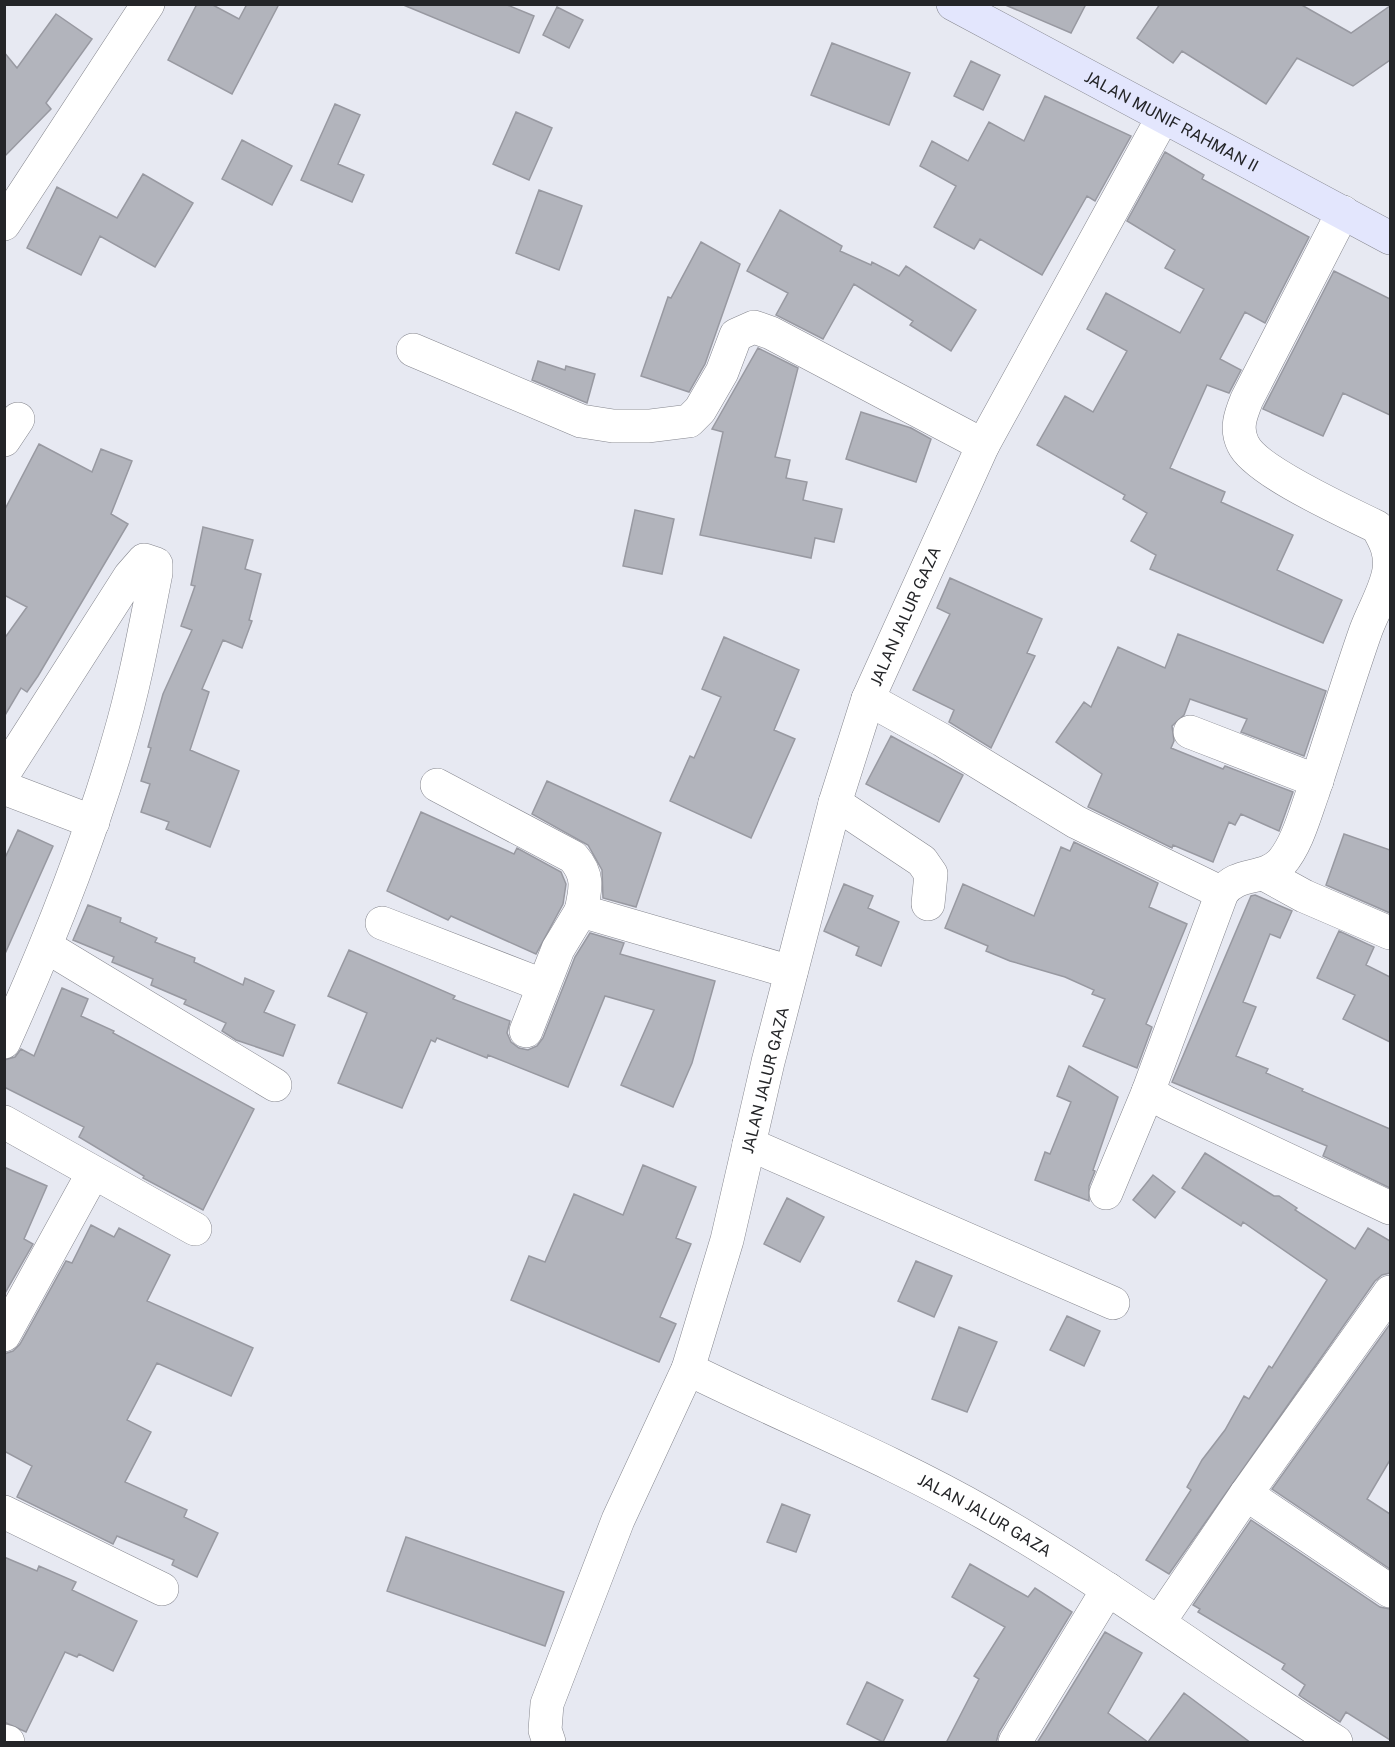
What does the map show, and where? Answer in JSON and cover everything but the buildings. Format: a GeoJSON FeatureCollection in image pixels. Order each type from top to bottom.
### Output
{"type":"FeatureCollection","features":[{"type":"Feature","properties":{"kind":"street"},"geometry":{"type":"LineString","coordinates":[[4,224],[15,187],[148,4]]}},
{"type":"Feature","properties":{"kind":"street","name":"JALAN MUNIF RAHMAN II"},"geometry":{"type":"LineString","coordinates":[[953,4],[1390,238]]}},
{"type":"Feature","properties":{"kind":"street","name":"JALAN JALUR GAZA"},"geometry":{"type":"LineString","coordinates":[[1163,117],[983,445],[868,699],[835,803],[791,972],[727,1240],[688,1369],[938,1488],[986,1514],[1159,1622],[1336,1743]]}},
{"type":"Feature","properties":{"kind":"street"},"geometry":{"type":"LineString","coordinates":[[1106,1193],[1148,1092],[1222,893],[1237,878],[1264,874],[1281,862],[1291,845],[1317,781],[1366,631],[1388,574],[1389,556],[1386,542],[1377,527],[1279,475],[1251,455],[1243,444],[1238,424],[1247,399],[1343,212]]}},
{"type":"Feature","properties":{"kind":"street"},"geometry":{"type":"LineString","coordinates":[[413,350],[581,421],[614,426],[674,424],[689,421],[700,410],[722,372],[736,335],[754,327],[792,344],[983,445]]}},
{"type":"Feature","properties":{"kind":"street"},"geometry":{"type":"LineString","coordinates":[[4,772],[130,576],[144,560],[150,560],[156,564],[139,657],[120,737],[93,822],[47,947],[4,1041]]}},
{"type":"Feature","properties":{"kind":"street"},"geometry":{"type":"LineString","coordinates":[[868,699],[942,740],[1076,822],[1222,893]]}},
{"type":"Feature","properties":{"kind":"street"},"geometry":{"type":"LineString","coordinates":[[1190,732],[1317,781]]}},
{"type":"Feature","properties":{"kind":"street"},"geometry":{"type":"LineString","coordinates":[[437,785],[573,857],[584,869],[585,890],[581,910],[558,949],[542,985],[526,1031]]}},
{"type":"Feature","properties":{"kind":"street"},"geometry":{"type":"LineString","coordinates":[[4,788],[93,822]]}},
{"type":"Feature","properties":{"kind":"street"},"geometry":{"type":"LineString","coordinates":[[835,803],[922,861],[931,874],[928,904]]}},
{"type":"Feature","properties":{"kind":"street"},"geometry":{"type":"LineString","coordinates":[[1264,874],[1304,896],[1390,933]]}},
{"type":"Feature","properties":{"kind":"street"},"geometry":{"type":"LineString","coordinates":[[581,910],[791,972]]}},
{"type":"Feature","properties":{"kind":"street"},"geometry":{"type":"LineString","coordinates":[[382,923],[542,985]]}},
{"type":"Feature","properties":{"kind":"street"},"geometry":{"type":"LineString","coordinates":[[47,947],[275,1085]]}},
{"type":"Feature","properties":{"kind":"street"},"geometry":{"type":"LineString","coordinates":[[1148,1092],[1390,1208]]}},
{"type":"Feature","properties":{"kind":"street"},"geometry":{"type":"LineString","coordinates":[[4,1122],[195,1229]]}},
{"type":"Feature","properties":{"kind":"street"},"geometry":{"type":"LineString","coordinates":[[749,1144],[1113,1303]]}},
{"type":"Feature","properties":{"kind":"street"},"geometry":{"type":"LineString","coordinates":[[4,1335],[93,1173]]}},
{"type":"Feature","properties":{"kind":"street"},"geometry":{"type":"LineString","coordinates":[[1159,1622],[1246,1494],[1390,1292]]}},
{"type":"Feature","properties":{"kind":"street"},"geometry":{"type":"LineString","coordinates":[[549,1743],[545,1730],[547,1704],[618,1520],[688,1369]]}},
{"type":"Feature","properties":{"kind":"street"},"geometry":{"type":"LineString","coordinates":[[1246,1494],[1390,1591]]}},
{"type":"Feature","properties":{"kind":"street"},"geometry":{"type":"LineString","coordinates":[[4,1512],[162,1590]]}},
{"type":"Feature","properties":{"kind":"street"},"geometry":{"type":"LineString","coordinates":[[1015,1743],[1108,1589]]}}]}
